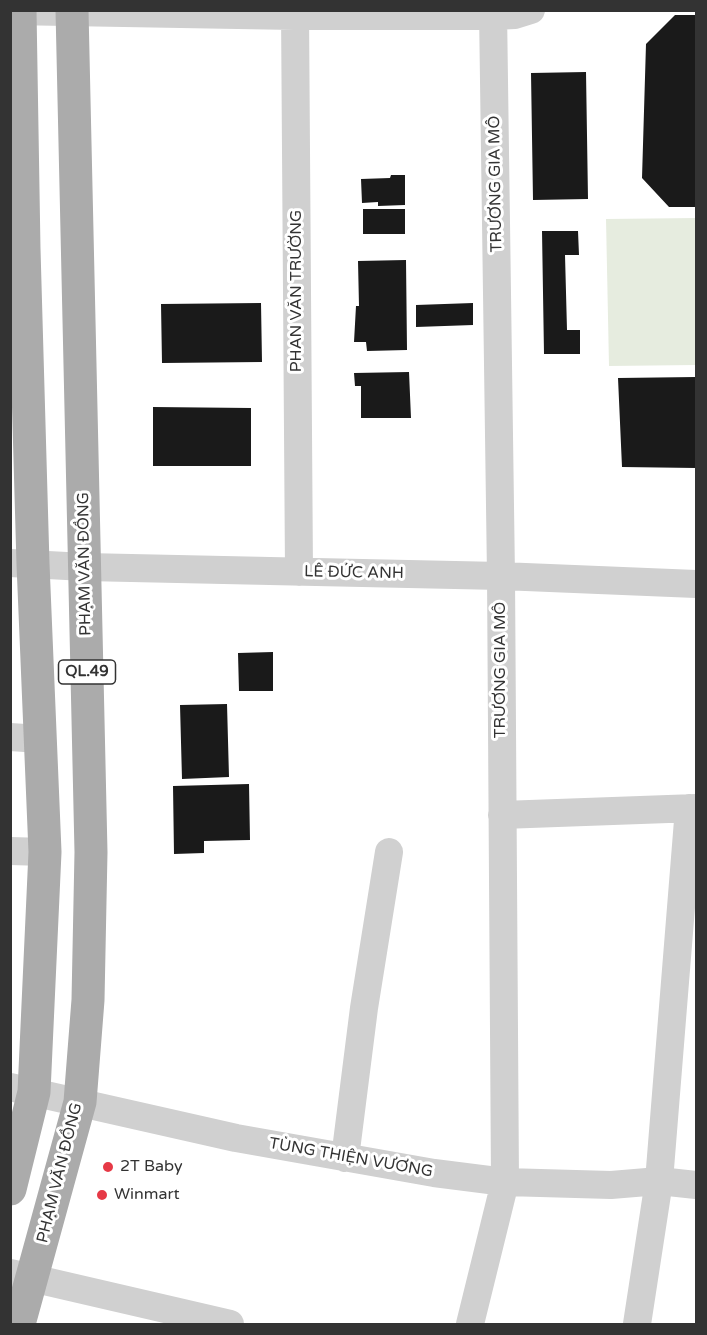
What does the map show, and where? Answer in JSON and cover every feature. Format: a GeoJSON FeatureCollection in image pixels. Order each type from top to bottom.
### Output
{"type":"FeatureCollection","features":[{"type":"Feature","properties":{"kind":"main road","name":"QL.49"},"geometry":{"type":"LineString","coordinates":[[10,1189],[45,852],[25,738],[17,249],[20,11]]}},
{"type":"Feature","properties":{"kind":"main road","name":"PHẠM VĂN ĐỒNG"},"geometry":{"type":"LineString","coordinates":[[19,1324],[22,1276],[80,1102],[88,1000],[91,852],[72,11]]}},
{"type":"Feature","properties":{"kind":"street"},"geometry":{"type":"LineString","coordinates":[[10,11],[515,15],[531,10]]}},
{"type":"Feature","properties":{"kind":"street","name":"PHAN VĂN TRƯỜNG"},"geometry":{"type":"LineString","coordinates":[[295,13],[299,572]]}},
{"type":"Feature","properties":{"kind":"street","name":"TRƯƠNG GIA MÔ"},"geometry":{"type":"LineString","coordinates":[[470,1324],[505,1182],[501,576],[493,14]]}},
{"type":"Feature","properties":{"kind":"street","name":"LÊ ĐỨC ANH"},"geometry":{"type":"LineString","coordinates":[[22,563],[85,567],[501,576],[696,584]]}},
{"type":"Feature","properties":{"kind":"street"},"geometry":{"type":"LineString","coordinates":[[502,814],[693,808],[659,1181],[637,1324]]}},
{"type":"Feature","properties":{"kind":"street"},"geometry":{"type":"LineString","coordinates":[[10,851],[45,852]]}},
{"type":"Feature","properties":{"kind":"street"},"geometry":{"type":"LineString","coordinates":[[345,1158],[364,1008],[389,852]]}},
{"type":"Feature","properties":{"kind":"street","name":"TÙNG THIỆN VƯƠNG"},"geometry":{"type":"LineString","coordinates":[[22,1089],[236,1138],[345,1158],[505,1182],[611,1185],[659,1181],[696,1185]]}},
{"type":"Feature","properties":{"kind":"street"},"geometry":{"type":"LineString","coordinates":[[22,1276],[230,1324]]}},
{"type":"Feature","properties":{"kind":"shaded area"},"geometry":{"type":"Polygon","coordinates":[[[696,218],[696,365],[609,366],[606,219],[696,218]]]}},
{"type":"Feature","properties":{"kind":"building"},"geometry":{"type":"Polygon","coordinates":[[[675,15],[696,15],[696,207],[669,207],[642,178],[646,44],[675,15]]]}},
{"type":"Feature","properties":{"kind":"building"},"geometry":{"type":"Polygon","coordinates":[[[586,72],[588,199],[533,200],[531,73],[586,72]]]}},
{"type":"Feature","properties":{"kind":"building"},"geometry":{"type":"Polygon","coordinates":[[[391,175],[405,175],[405,205],[378,206],[378,202],[362,203],[361,179],[390,178],[391,175]]]}},
{"type":"Feature","properties":{"kind":"building"},"geometry":{"type":"Polygon","coordinates":[[[363,209],[405,209],[405,234],[363,234],[363,209]]]}},
{"type":"Feature","properties":{"kind":"building"},"geometry":{"type":"Polygon","coordinates":[[[542,231],[578,231],[579,255],[565,255],[567,330],[580,330],[580,354],[544,354],[542,231]]]}},
{"type":"Feature","properties":{"kind":"building"},"geometry":{"type":"Polygon","coordinates":[[[406,260],[407,350],[367,351],[366,342],[354,342],[356,306],[359,306],[358,261],[406,260]]]}},
{"type":"Feature","properties":{"kind":"building"},"geometry":{"type":"Polygon","coordinates":[[[261,303],[262,362],[162,363],[161,304],[261,303]]]}},
{"type":"Feature","properties":{"kind":"building"},"geometry":{"type":"Polygon","coordinates":[[[473,303],[473,325],[416,327],[416,305],[473,303]]]}},
{"type":"Feature","properties":{"kind":"building"},"geometry":{"type":"Polygon","coordinates":[[[409,372],[411,418],[361,418],[361,386],[355,386],[354,373],[409,372]]]}},
{"type":"Feature","properties":{"kind":"building"},"geometry":{"type":"Polygon","coordinates":[[[696,377],[696,468],[622,467],[618,378],[696,377]]]}},
{"type":"Feature","properties":{"kind":"building"},"geometry":{"type":"Polygon","coordinates":[[[153,407],[251,408],[251,466],[153,466],[153,407]]]}},
{"type":"Feature","properties":{"kind":"building"},"geometry":{"type":"Polygon","coordinates":[[[273,652],[273,691],[239,691],[238,653],[273,652]]]}},
{"type":"Feature","properties":{"kind":"building"},"geometry":{"type":"Polygon","coordinates":[[[227,704],[229,777],[182,779],[180,705],[227,704]]]}},
{"type":"Feature","properties":{"kind":"building"},"geometry":{"type":"Polygon","coordinates":[[[249,784],[250,840],[204,841],[204,853],[174,854],[173,786],[249,784]]]}},
{"type":"Feature","properties":{"kind":"place","name":"2T Baby"},"geometry":{"type":"Point","coordinates":[108,1167]}},
{"type":"Feature","properties":{"kind":"place","name":"Winmart"},"geometry":{"type":"Point","coordinates":[102,1195]}}]}
